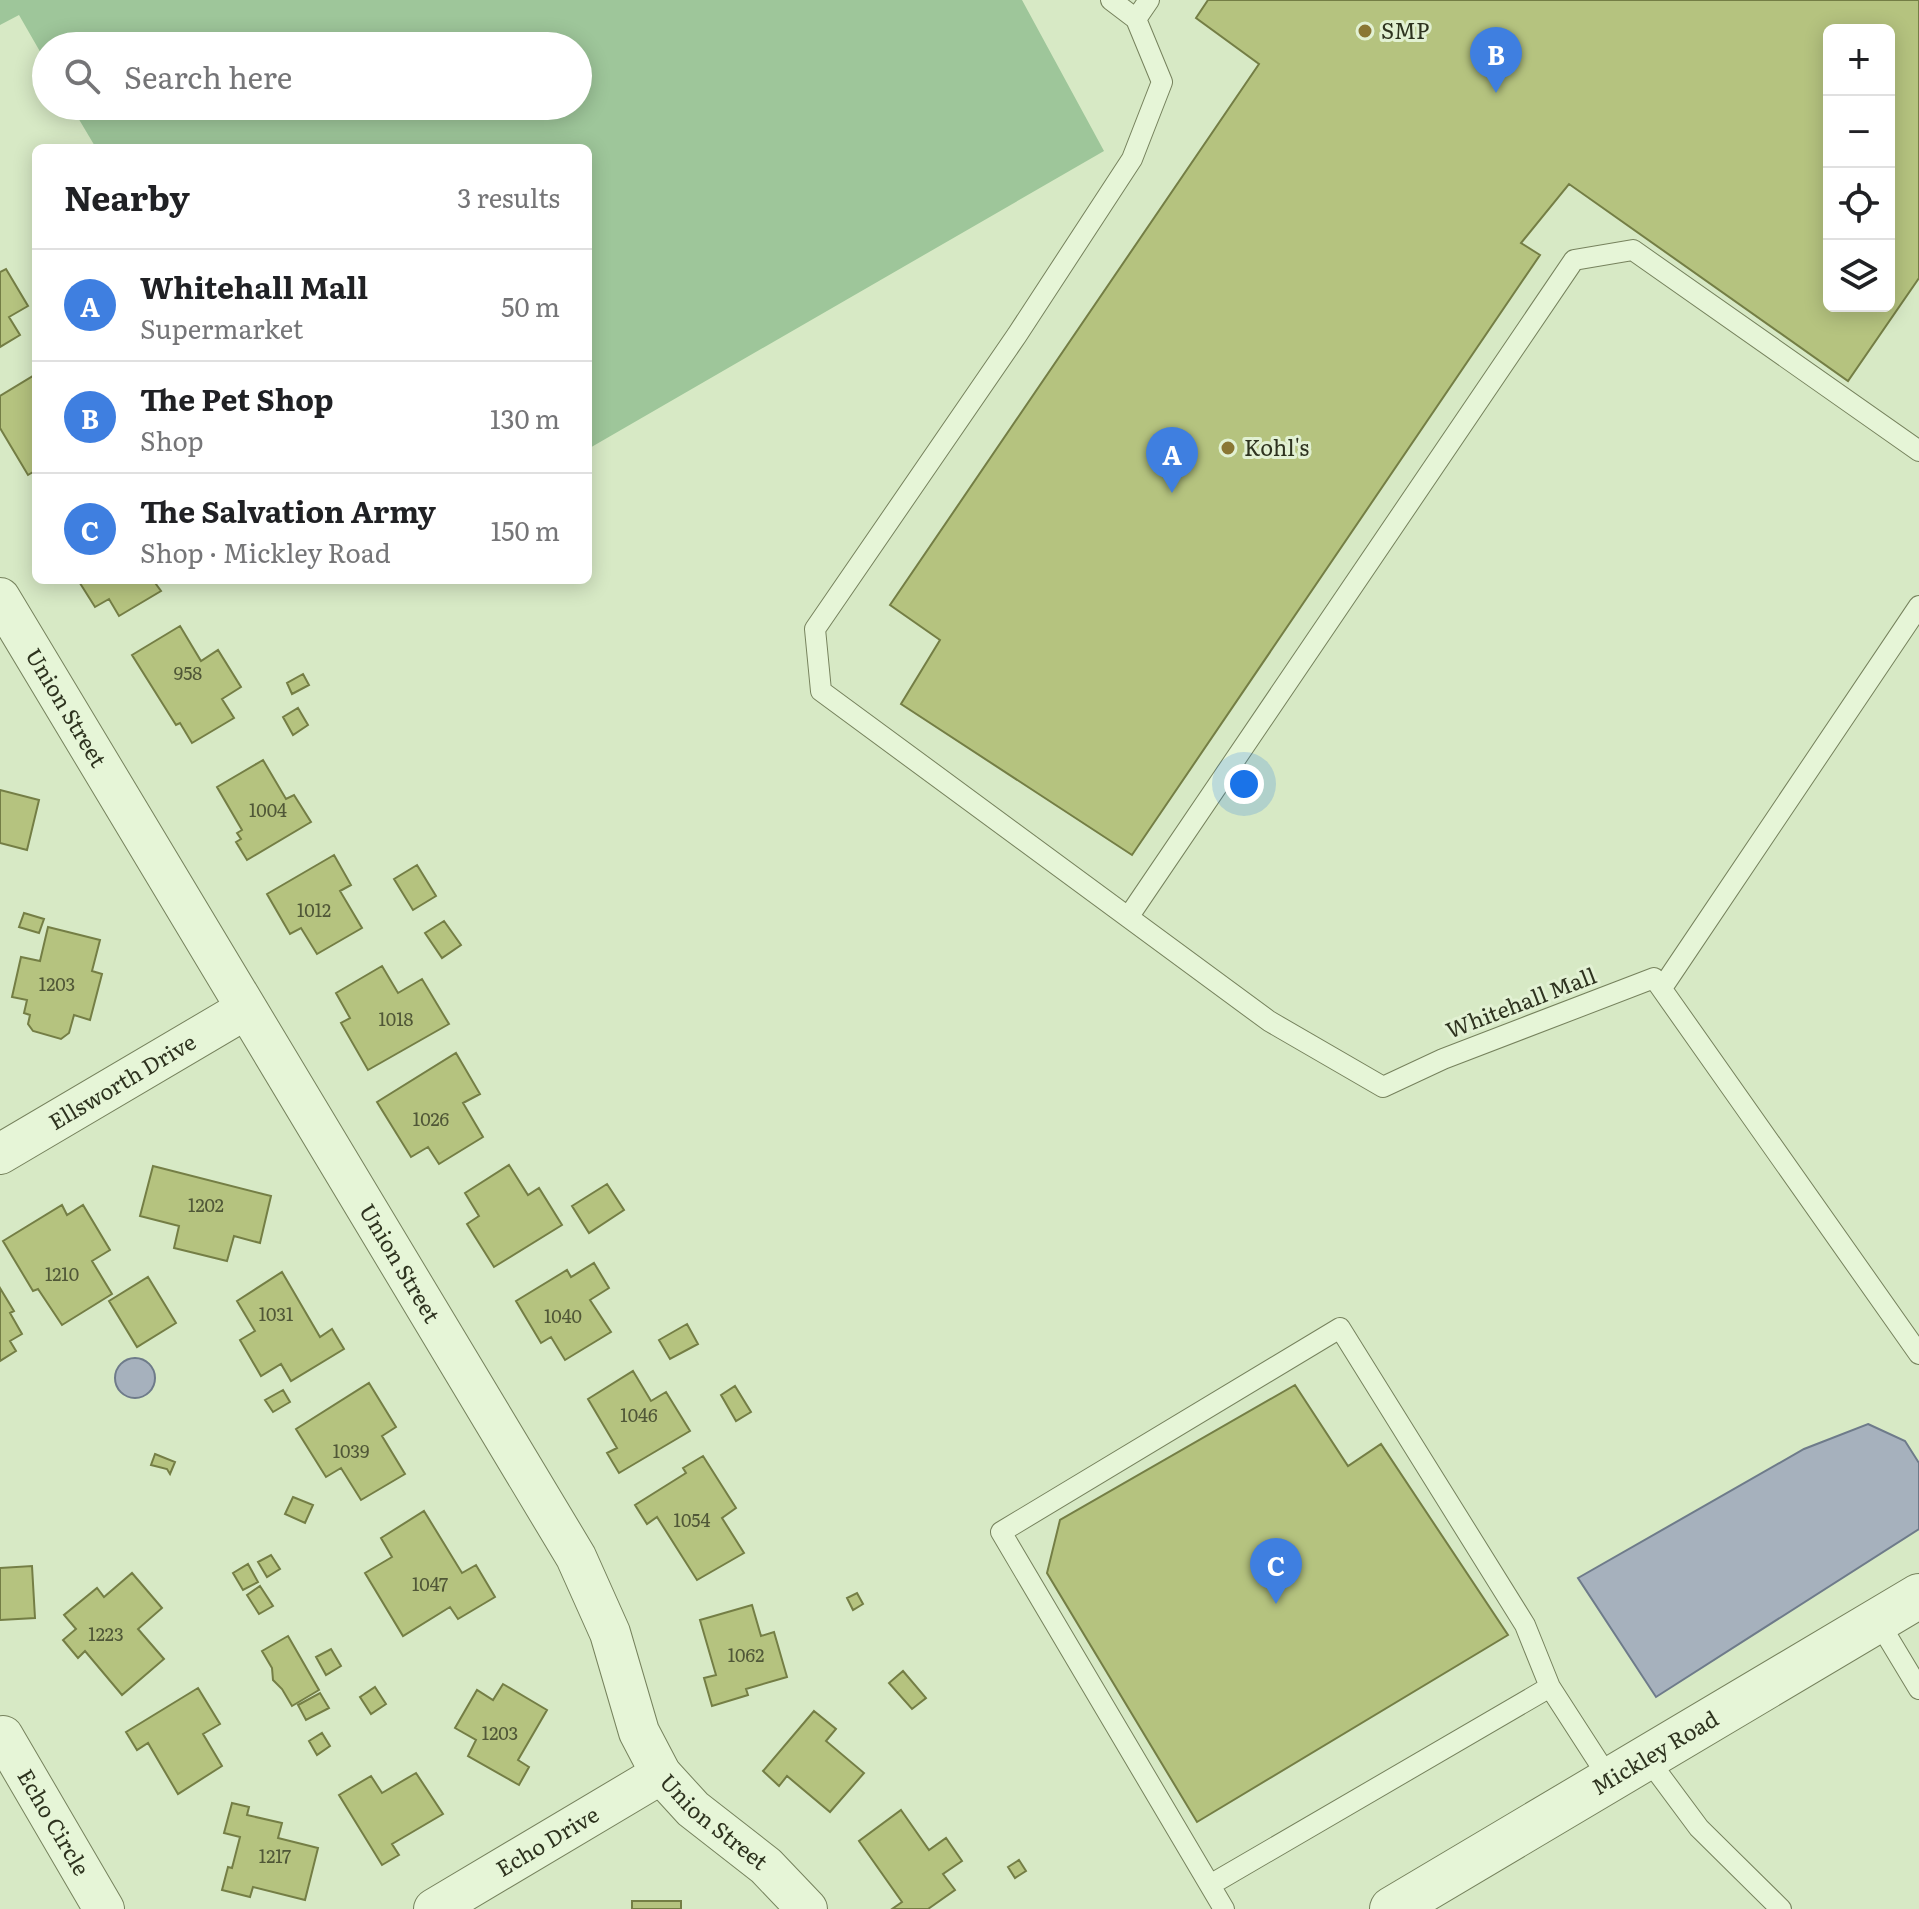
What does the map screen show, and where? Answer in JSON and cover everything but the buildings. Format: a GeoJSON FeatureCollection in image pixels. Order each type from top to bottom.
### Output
{"type":"FeatureCollection","features":[{"type":"Feature","properties":{"kind":"street","name":"Union Street"},"geometry":{"type":"LineString","coordinates":[[3,611],[576,1557],[610,1633],[639,1732],[661,1774],[693,1809],[766,1866],[807,1909]]}},
{"type":"Feature","properties":{"kind":"street","name":"Ellsworth Drive"},"geometry":{"type":"LineString","coordinates":[[0,1154],[246,1009]]}},
{"type":"Feature","properties":{"kind":"street","name":"Mickley Road"},"geometry":{"type":"LineString","coordinates":[[1392,1909],[1919,1596]]}},
{"type":"Feature","properties":{"kind":"street","name":"Echo Circle"},"geometry":{"type":"LineString","coordinates":[[3,1736],[104,1909]]}},
{"type":"Feature","properties":{"kind":"street","name":"Echo Drive"},"geometry":{"type":"LineString","coordinates":[[434,1909],[661,1774]]}},
{"type":"Feature","properties":{"kind":"lane"},"geometry":{"type":"LineString","coordinates":[[1111,0],[1136,19],[1149,0]]}},
{"type":"Feature","properties":{"kind":"lane","name":"Whitehall Mall"},"geometry":{"type":"LineString","coordinates":[[1136,19],[1162,82],[1132,159],[1017,335],[815,629],[821,691],[1269,1021],[1383,1087],[1443,1059],[1654,978],[1662,988]]}},
{"type":"Feature","properties":{"kind":"lane"},"geometry":{"type":"LineString","coordinates":[[1129,916],[1574,260],[1633,250],[1919,451]]}},
{"type":"Feature","properties":{"kind":"lane"},"geometry":{"type":"LineString","coordinates":[[1919,606],[1662,988],[1919,1354]]}},
{"type":"Feature","properties":{"kind":"lane"},"geometry":{"type":"LineString","coordinates":[[1224,1909],[1001,1532],[1340,1328],[1525,1625],[1550,1687],[1610,1780]]}},
{"type":"Feature","properties":{"kind":"lane"},"geometry":{"type":"LineString","coordinates":[[1878,1621],[1919,1689]]}},
{"type":"Feature","properties":{"kind":"lane"},"geometry":{"type":"LineString","coordinates":[[1210,1885],[1550,1687]]}},
{"type":"Feature","properties":{"kind":"lane"},"geometry":{"type":"LineString","coordinates":[[1647,1758],[1699,1828],[1781,1909]]}},
{"type":"Feature","properties":{"kind":"green space"},"geometry":{"type":"Polygon","coordinates":[[[0,0],[1022,0],[1104,151],[592,447],[592,144],[94,144],[79,120],[592,120],[592,32],[32,32],[32,38],[19,15],[0,25],[0,0]]]}},
{"type":"Feature","properties":{"kind":"shaded area"},"geometry":{"type":"Polygon","coordinates":[[[135,1358],[149,1364],[155,1378],[149,1392],[135,1398],[121,1392],[115,1378],[121,1364],[135,1358]]]}},
{"type":"Feature","properties":{"kind":"shaded area"},"geometry":{"type":"Polygon","coordinates":[[[1868,1424],[1905,1441],[1919,1463],[1919,1529],[1656,1697],[1578,1578],[1804,1449],[1868,1424]]]}},
{"type":"Feature","properties":{"kind":"place","name":"SMP"},"geometry":{"type":"Point","coordinates":[1365,31]}},
{"type":"Feature","properties":{"kind":"place","name":"The Pet Shop"},"geometry":{"type":"Point","coordinates":[1496,93]}},
{"type":"Feature","properties":{"kind":"place","name":"Kohl's"},"geometry":{"type":"Point","coordinates":[1228,448]}},
{"type":"Feature","properties":{"kind":"place","name":"Whitehall Mall"},"geometry":{"type":"Point","coordinates":[1172,493]}},
{"type":"Feature","properties":{"kind":"place","name":"The Salvation Army"},"geometry":{"type":"Point","coordinates":[1276,1604]}}]}
